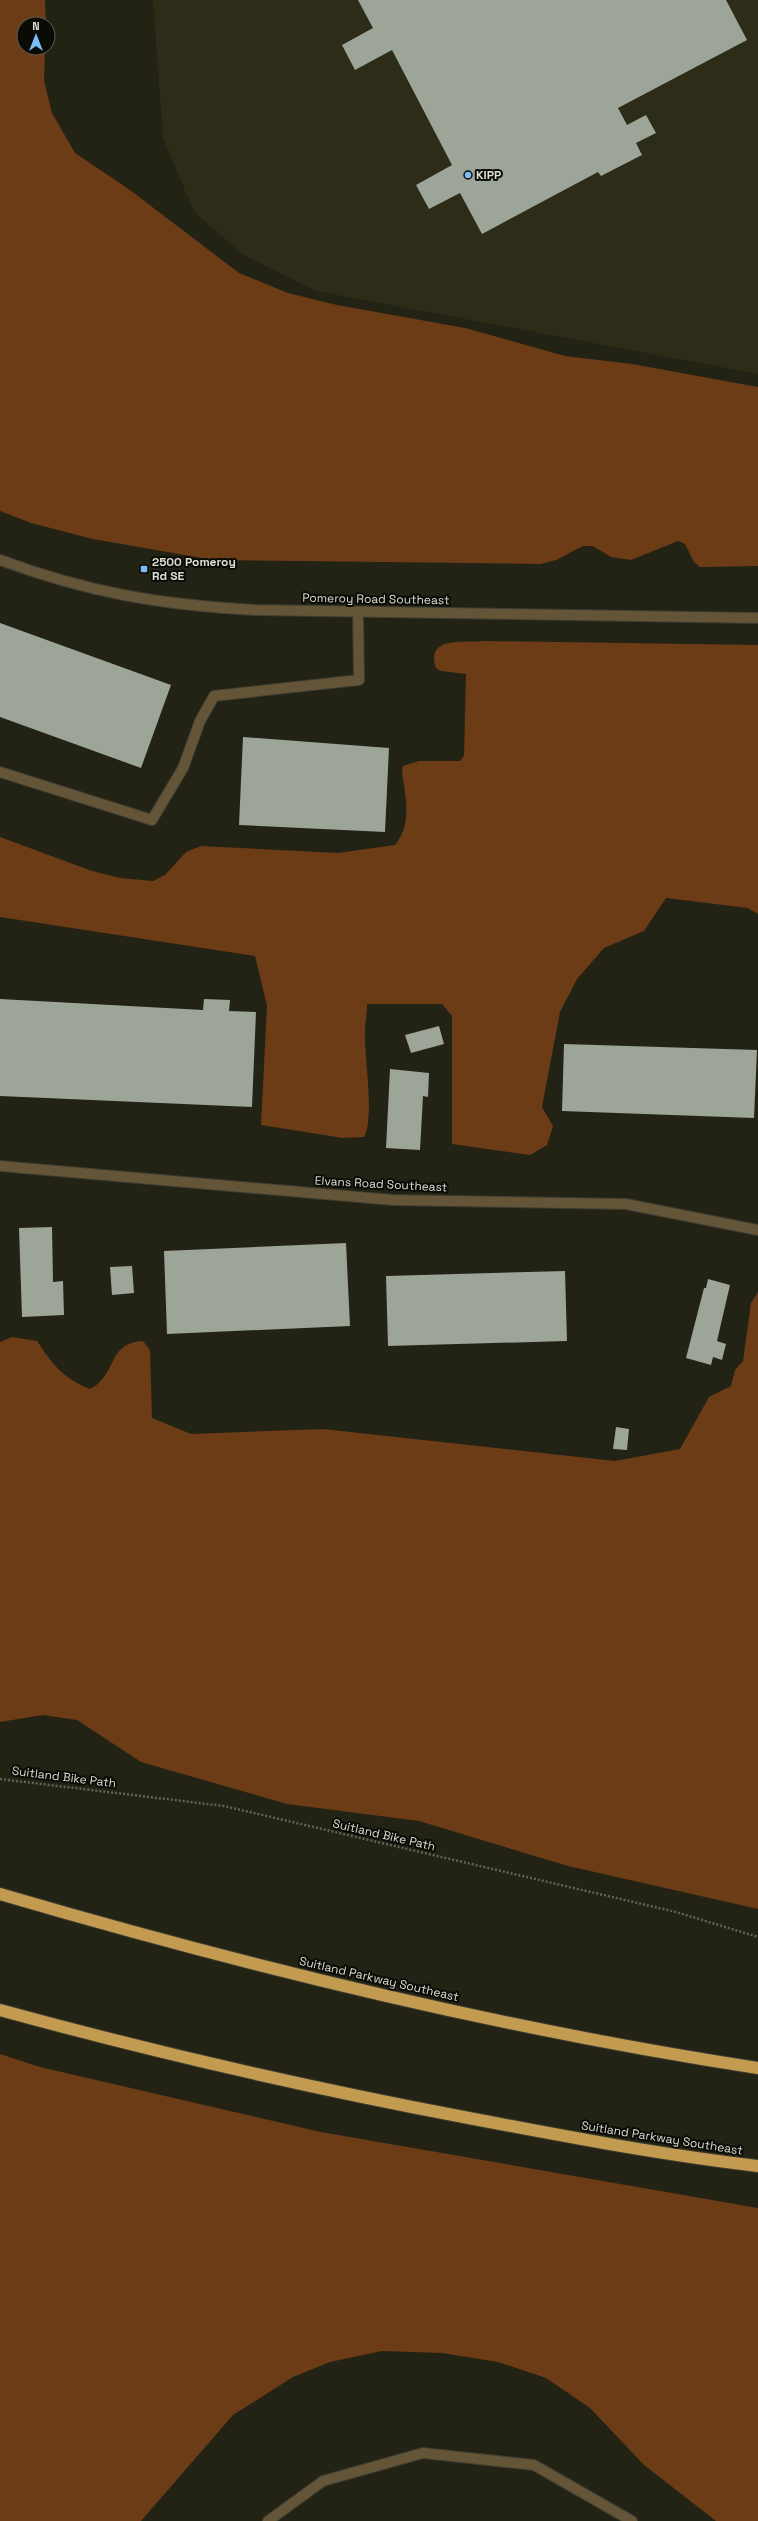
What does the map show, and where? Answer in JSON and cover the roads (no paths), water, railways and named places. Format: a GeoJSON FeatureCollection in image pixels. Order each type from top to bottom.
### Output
{"type":"FeatureCollection","features":[{"type":"Feature","properties":{"kind":"highway","name":"Suitland Parkway Southeast"},"geometry":{"type":"LineString","coordinates":[[0,1894],[172,1943],[415,2002],[627,2047],[758,2068]]}},
{"type":"Feature","properties":{"kind":"highway","name":"Suitland Parkway Southeast"},"geometry":{"type":"LineString","coordinates":[[0,2010],[166,2054],[341,2093],[544,2133],[758,2166]]}},
{"type":"Feature","properties":{"kind":"street","name":"Pomeroy Road Southeast"},"geometry":{"type":"LineString","coordinates":[[0,560],[76,585],[147,600],[256,610],[758,618]]}},
{"type":"Feature","properties":{"kind":"street"},"geometry":{"type":"LineString","coordinates":[[0,772],[152,820],[183,768],[200,721],[214,696],[359,680],[358,612]]}},
{"type":"Feature","properties":{"kind":"street","name":"Elvans Road Southeast"},"geometry":{"type":"LineString","coordinates":[[0,1166],[393,1200],[626,1204],[758,1230]]}},
{"type":"Feature","properties":{"kind":"street"},"geometry":{"type":"LineString","coordinates":[[268,2521],[323,2481],[423,2453],[534,2465],[632,2521]]}},
{"type":"Feature","properties":{"kind":"place","name":"KIPP"},"geometry":{"type":"Point","coordinates":[468,175]}},
{"type":"Feature","properties":{"kind":"place","name":"2500 Pomeroy Rd SE"},"geometry":{"type":"Point","coordinates":[144,569]}}]}
